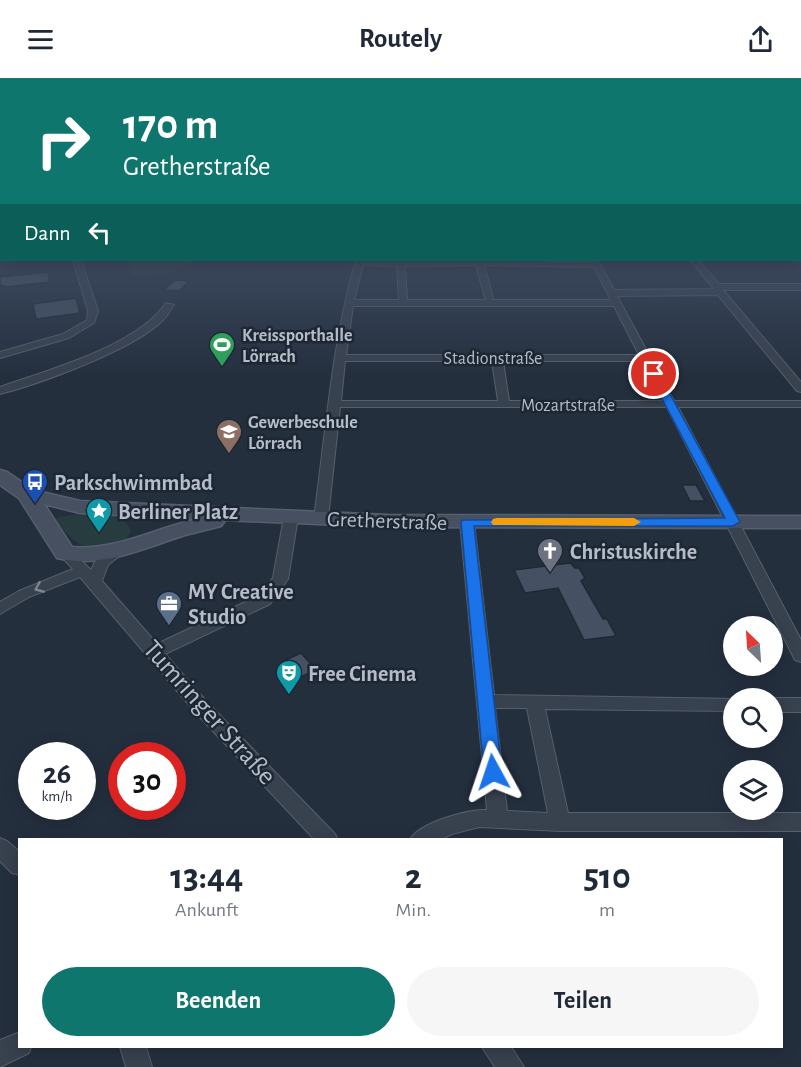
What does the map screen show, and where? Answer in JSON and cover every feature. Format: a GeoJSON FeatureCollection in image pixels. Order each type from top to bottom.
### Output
{"type":"FeatureCollection","features":[{"type":"Feature","properties":{"kind":"main road","name":"Tumringer Straße"},"geometry":{"type":"LineString","coordinates":[[0,476],[26,494],[65,553]]}},
{"type":"Feature","properties":{"kind":"main road","name":"Tumringer Straße"},"geometry":{"type":"LineString","coordinates":[[26,494],[80,507]]}},
{"type":"Feature","properties":{"kind":"main road","name":"Gretherstraße"},"geometry":{"type":"LineString","coordinates":[[80,507],[262,516],[467,522],[801,522]]}},
{"type":"Feature","properties":{"kind":"main road"},"geometry":{"type":"LineString","coordinates":[[43,517],[80,507]]}},
{"type":"Feature","properties":{"kind":"main road"},"geometry":{"type":"LineString","coordinates":[[117,552],[134,538],[137,532],[134,520],[120,509]]}},
{"type":"Feature","properties":{"kind":"main road","name":"Gretherstraße"},"geometry":{"type":"LineString","coordinates":[[65,553],[93,555],[117,552],[194,525],[262,516]]}},
{"type":"Feature","properties":{"kind":"street"},"geometry":{"type":"LineString","coordinates":[[0,356],[66,336],[92,321],[93,311],[85,284]]}},
{"type":"Feature","properties":{"kind":"street"},"geometry":{"type":"LineString","coordinates":[[321,518],[340,358],[348,303],[353,284]]}},
{"type":"Feature","properties":{"kind":"street"},"geometry":{"type":"LineString","coordinates":[[403,284],[403,298]]}},
{"type":"Feature","properties":{"kind":"street"},"geometry":{"type":"LineString","coordinates":[[485,284],[489,298]]}},
{"type":"Feature","properties":{"kind":"street"},"geometry":{"type":"LineString","coordinates":[[607,284],[801,656]]}},
{"type":"Feature","properties":{"kind":"street"},"geometry":{"type":"LineString","coordinates":[[715,284],[801,389]]}},
{"type":"Feature","properties":{"kind":"street"},"geometry":{"type":"LineString","coordinates":[[348,303],[614,298],[719,289],[801,287]]}},
{"type":"Feature","properties":{"kind":"street"},"geometry":{"type":"LineString","coordinates":[[0,391],[105,351],[140,333],[167,309]]}},
{"type":"Feature","properties":{"kind":"street","name":"Stadionstraße"},"geometry":{"type":"LineString","coordinates":[[340,358],[646,358]]}},
{"type":"Feature","properties":{"kind":"street"},"geometry":{"type":"LineString","coordinates":[[496,358],[504,405]]}},
{"type":"Feature","properties":{"kind":"street","name":"Mozartstraße"},"geometry":{"type":"LineString","coordinates":[[334,404],[799,407]]}},
{"type":"Feature","properties":{"kind":"street"},"geometry":{"type":"LineString","coordinates":[[155,652],[264,600],[280,579],[291,517]]}},
{"type":"Feature","properties":{"kind":"street"},"geometry":{"type":"LineString","coordinates":[[467,522],[498,819]]}},
{"type":"Feature","properties":{"kind":"street"},"geometry":{"type":"LineString","coordinates":[[0,609],[24,594],[88,576],[117,552]]}},
{"type":"Feature","properties":{"kind":"street","name":"Tumringer Straße"},"geometry":{"type":"LineString","coordinates":[[65,553],[88,576],[201,707],[326,838]]}},
{"type":"Feature","properties":{"kind":"street"},"geometry":{"type":"LineString","coordinates":[[487,701],[723,704]]}},
{"type":"Feature","properties":{"kind":"street"},"geometry":{"type":"LineString","coordinates":[[535,702],[560,822]]}},
{"type":"Feature","properties":{"kind":"street"},"geometry":{"type":"LineString","coordinates":[[783,705],[801,705]]}},
{"type":"Feature","properties":{"kind":"street"},"geometry":{"type":"LineString","coordinates":[[424,838],[462,821],[478,818],[560,822],[801,822]]}},
{"type":"Feature","properties":{"kind":"street"},"geometry":{"type":"LineString","coordinates":[[0,847],[18,864]]}},
{"type":"Feature","properties":{"kind":"street"},"geometry":{"type":"LineString","coordinates":[[0,1054],[18,1045]]}},
{"type":"Feature","properties":{"kind":"street"},"geometry":{"type":"LineString","coordinates":[[133,1048],[139,1067]]}},
{"type":"Feature","properties":{"kind":"street"},"geometry":{"type":"LineString","coordinates":[[496,1048],[511,1067]]}},
{"type":"Feature","properties":{"kind":"green space","name":"Berliner Platz"},"geometry":{"type":"Polygon","coordinates":[[[77,514],[108,515],[123,519],[131,530],[124,541],[114,548],[94,551],[79,544],[54,521],[59,517],[77,514]]]}},
{"type":"Feature","properties":{"kind":"building"},"geometry":{"type":"Polygon","coordinates":[[[0,284],[31,284],[6,287],[0,284]]]}},
{"type":"Feature","properties":{"kind":"building"},"geometry":{"type":"Polygon","coordinates":[[[170,284],[186,284],[179,291],[164,290],[170,284]]]}},
{"type":"Feature","properties":{"kind":"building"},"geometry":{"type":"Polygon","coordinates":[[[76,298],[80,313],[36,319],[33,304],[76,298]]]}},
{"type":"Feature","properties":{"kind":"building"},"geometry":{"type":"Polygon","coordinates":[[[682,485],[696,485],[705,501],[690,501],[682,485]]]}},
{"type":"Feature","properties":{"kind":"building"},"geometry":{"type":"Polygon","coordinates":[[[570,563],[575,568],[579,568],[585,578],[581,581],[603,619],[607,619],[616,636],[584,640],[558,588],[525,593],[514,570],[570,563]]]}},
{"type":"Feature","properties":{"kind":"building"},"geometry":{"type":"Polygon","coordinates":[[[301,653],[316,670],[296,679],[281,662],[301,653]]]}},
{"type":"Feature","properties":{"kind":"slow traffic"},"geometry":{"type":"LineString","coordinates":[[497,522],[634,522]]}},
{"type":"Feature","properties":{"kind":"place","name":"Kreissporthalle Lörrach"},"geometry":{"type":"Point","coordinates":[222,368]}},
{"type":"Feature","properties":{"kind":"place","name":"Gewerbeschule Lörrach"},"geometry":{"type":"Point","coordinates":[229,455]}},
{"type":"Feature","properties":{"kind":"place","name":"Parkschwimmbad"},"geometry":{"type":"Point","coordinates":[35,505]}},
{"type":"Feature","properties":{"kind":"place","name":"Berliner Platz"},"geometry":{"type":"Point","coordinates":[99,534]}},
{"type":"Feature","properties":{"kind":"place","name":"Christuskirche"},"geometry":{"type":"Point","coordinates":[550,574]}},
{"type":"Feature","properties":{"kind":"place","name":"MY Creative Studio"},"geometry":{"type":"Point","coordinates":[169,627]}},
{"type":"Feature","properties":{"kind":"place","name":"Free Cinema"},"geometry":{"type":"Point","coordinates":[289,696]}},
{"type":"Feature","properties":{"kind":"route"},"geometry":{"type":"LineString","coordinates":[[493,772],[467,522],[733,522],[654,374]]}}]}
